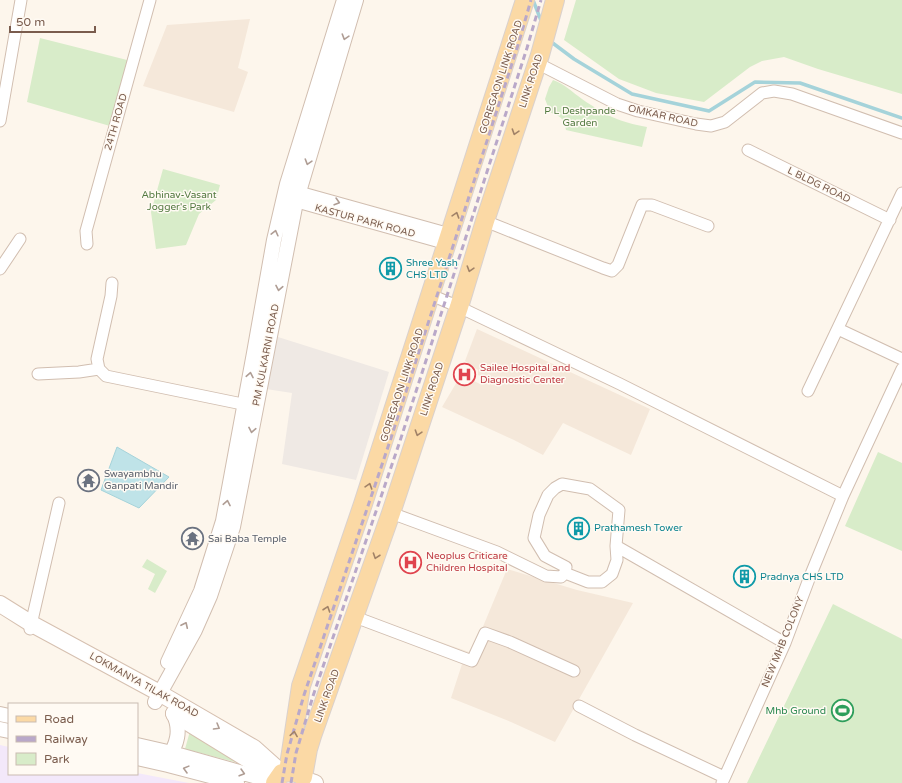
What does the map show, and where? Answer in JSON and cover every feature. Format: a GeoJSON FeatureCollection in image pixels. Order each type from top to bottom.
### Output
{"type":"FeatureCollection","features":[{"type":"Feature","properties":{"kind":"main road","name":"GOREGAON LINK ROAD"},"geometry":{"type":"LineString","coordinates":[[292,779],[301,686],[363,504],[525,0]]}},
{"type":"Feature","properties":{"kind":"main road","name":"LINK ROAD"},"geometry":{"type":"LineString","coordinates":[[292,779],[308,749],[391,513],[539,59],[555,0]]}},
{"type":"Feature","properties":{"kind":"main road","name":"LOKMANYA TILAK ROAD"},"geometry":{"type":"LineString","coordinates":[[0,604],[31,628]]}},
{"type":"Feature","properties":{"kind":"main road","name":"LOKMANYA TILAK ROAD"},"geometry":{"type":"LineString","coordinates":[[0,614],[31,628],[254,748],[292,779]]}},
{"type":"Feature","properties":{"kind":"main road","name":"LOKMANYA TILAK ROAD"},"geometry":{"type":"LineString","coordinates":[[155,696],[172,713],[292,779]]}},
{"type":"Feature","properties":{"kind":"street"},"geometry":{"type":"LineString","coordinates":[[0,121],[5,68],[21,0]]}},
{"type":"Feature","properties":{"kind":"street","name":"24TH ROAD"},"geometry":{"type":"LineString","coordinates":[[87,244],[86,231],[150,0]]}},
{"type":"Feature","properties":{"kind":"street","name":"PM KULKARNI ROAD"},"geometry":{"type":"LineString","coordinates":[[291,195],[344,0]]}},
{"type":"Feature","properties":{"kind":"street","name":"PM KULKARNI ROAD"},"geometry":{"type":"LineString","coordinates":[[155,696],[201,591],[223,521],[250,406],[274,240],[291,195],[356,0]]}},
{"type":"Feature","properties":{"kind":"street","name":"OMKAR ROAD"},"geometry":{"type":"LineString","coordinates":[[539,59],[616,104],[638,111],[696,124],[711,126],[725,122],[762,93],[774,91],[792,94],[902,133]]}},
{"type":"Feature","properties":{"kind":"street","name":"L BLDG ROAD"},"geometry":{"type":"LineString","coordinates":[[748,150],[890,220]]}},
{"type":"Feature","properties":{"kind":"street"},"geometry":{"type":"LineString","coordinates":[[808,392],[902,193]]}},
{"type":"Feature","properties":{"kind":"street","name":"KASTUR PARK ROAD"},"geometry":{"type":"LineString","coordinates":[[291,195],[449,239]]}},
{"type":"Feature","properties":{"kind":"street"},"geometry":{"type":"LineString","coordinates":[[485,221],[603,268],[612,270],[618,264],[642,205],[652,204],[708,226]]}},
{"type":"Feature","properties":{"kind":"street"},"geometry":{"type":"LineString","coordinates":[[0,269],[20,239]]}},
{"type":"Feature","properties":{"kind":"street"},"geometry":{"type":"LineString","coordinates":[[112,283],[111,296],[97,359],[99,369],[106,376],[250,406]]}},
{"type":"Feature","properties":{"kind":"street"},"geometry":{"type":"LineString","coordinates":[[431,295],[620,384],[843,496]]}},
{"type":"Feature","properties":{"kind":"street"},"geometry":{"type":"LineString","coordinates":[[838,329],[902,359]]}},
{"type":"Feature","properties":{"kind":"street"},"geometry":{"type":"LineString","coordinates":[[38,374],[79,372],[99,369]]}},
{"type":"Feature","properties":{"kind":"street","name":"NEW MHB COLONY"},"geometry":{"type":"LineString","coordinates":[[723,780],[785,644],[809,579],[843,496],[902,369]]}},
{"type":"Feature","properties":{"kind":"street"},"geometry":{"type":"LineString","coordinates":[[391,513],[497,552],[546,576],[561,577],[565,573],[566,567],[545,556],[534,538],[539,515],[548,495],[562,484],[590,489],[619,510],[616,546],[617,560],[612,574],[602,582],[588,582],[565,573]]}},
{"type":"Feature","properties":{"kind":"street"},"geometry":{"type":"LineString","coordinates":[[31,628],[59,503]]}},
{"type":"Feature","properties":{"kind":"street"},"geometry":{"type":"LineString","coordinates":[[616,546],[785,644]]}},
{"type":"Feature","properties":{"kind":"street"},"geometry":{"type":"LineString","coordinates":[[355,617],[472,661],[485,633],[510,642],[574,671]]}},
{"type":"Feature","properties":{"kind":"street"},"geometry":{"type":"LineString","coordinates":[[580,706],[723,780]]}},
{"type":"Feature","properties":{"kind":"street"},"geometry":{"type":"LineString","coordinates":[[168,758],[178,736],[178,727],[172,713]]}},
{"type":"Feature","properties":{"kind":"street"},"geometry":{"type":"LineString","coordinates":[[138,745],[237,783]]}},
{"type":"Feature","properties":{"kind":"street"},"geometry":{"type":"LineString","coordinates":[[138,758],[168,758],[292,779]]}},
{"type":"Feature","properties":{"kind":"shaded area"},"geometry":{"type":"Polygon","coordinates":[[[250,19],[238,68],[248,72],[234,112],[143,86],[167,25],[250,19]]]}},
{"type":"Feature","properties":{"kind":"shaded area"},"geometry":{"type":"Polygon","coordinates":[[[477,329],[650,409],[631,455],[563,423],[543,455],[442,407],[458,380],[470,385],[472,380],[480,384],[482,377],[478,375],[478,370],[465,361],[477,329]]]}},
{"type":"Feature","properties":{"kind":"shaded area"},"geometry":{"type":"Polygon","coordinates":[[[278,337],[389,372],[356,480],[282,464],[292,393],[266,389],[278,337]]]}},
{"type":"Feature","properties":{"kind":"shaded area"},"geometry":{"type":"Polygon","coordinates":[[[507,569],[577,590],[633,603],[555,742],[511,722],[451,698],[463,661],[383,631],[386,623],[472,653],[507,569]]]}},
{"type":"Feature","properties":{"kind":"shaded area"},"geometry":{"type":"Polygon","coordinates":[[[0,745],[8,747],[8,775],[138,775],[138,773],[189,783],[0,783],[0,745]]]}},
{"type":"Feature","properties":{"kind":"green space"},"geometry":{"type":"Polygon","coordinates":[[[576,0],[902,0],[902,94],[818,69],[784,57],[762,61],[750,67],[704,102],[656,93],[619,79],[564,40],[576,0]]]}},
{"type":"Feature","properties":{"kind":"green space"},"geometry":{"type":"Polygon","coordinates":[[[40,38],[131,61],[110,126],[27,102],[40,38]]]}},
{"type":"Feature","properties":{"kind":"green space","name":"P L Deshpande Garden"},"geometry":{"type":"Polygon","coordinates":[[[553,80],[565,86],[605,114],[628,123],[647,127],[642,147],[566,130],[561,118],[550,112],[545,99],[553,80]]]}},
{"type":"Feature","properties":{"kind":"green space","name":"Abhinav-Vasant Jogger's Park"},"geometry":{"type":"Polygon","coordinates":[[[163,169],[220,185],[216,200],[199,214],[186,245],[156,249],[151,212],[163,169]]]}},
{"type":"Feature","properties":{"kind":"green space"},"geometry":{"type":"Polygon","coordinates":[[[878,452],[902,463],[902,551],[845,526],[878,452]]]}},
{"type":"Feature","properties":{"kind":"green space"},"geometry":{"type":"Polygon","coordinates":[[[147,559],[167,571],[155,593],[148,589],[155,574],[142,567],[147,559]]]}},
{"type":"Feature","properties":{"kind":"green space","name":"Mhb Ground"},"geometry":{"type":"Polygon","coordinates":[[[833,604],[902,639],[902,783],[747,783],[833,604]]]}},
{"type":"Feature","properties":{"kind":"green space"},"geometry":{"type":"Polygon","coordinates":[[[190,731],[250,766],[185,749],[190,731]]]}},
{"type":"Feature","properties":{"kind":"water"},"geometry":{"type":"Polygon","coordinates":[[[117,447],[169,477],[139,508],[101,490],[117,447]]]}},
{"type":"Feature","properties":{"kind":"waterway"},"geometry":{"type":"LineString","coordinates":[[533,0],[542,23]]}},
{"type":"Feature","properties":{"kind":"waterway"},"geometry":{"type":"LineString","coordinates":[[550,41],[574,59],[632,94],[709,111],[755,82],[800,83],[902,118]]}},
{"type":"Feature","properties":{"kind":"railway"},"geometry":{"type":"LineString","coordinates":[[282,783],[287,754],[304,695],[391,438],[518,45],[531,0]]}},
{"type":"Feature","properties":{"kind":"railway"},"geometry":{"type":"LineString","coordinates":[[291,783],[296,753],[313,696],[400,441],[527,48],[541,0]]}},
{"type":"Feature","properties":{"kind":"place","name":"Shree Yash CHS LTD"},"geometry":{"type":"Point","coordinates":[391,269]}},
{"type":"Feature","properties":{"kind":"place","name":"Sailee Hospital and Diagnostic Center"},"geometry":{"type":"Point","coordinates":[464,374]}},
{"type":"Feature","properties":{"kind":"place","name":"Swayambhu Ganpati Mandir"},"geometry":{"type":"Point","coordinates":[89,480]}},
{"type":"Feature","properties":{"kind":"place","name":"Prathamesh Tower"},"geometry":{"type":"Point","coordinates":[579,528]}},
{"type":"Feature","properties":{"kind":"place","name":"Sai Baba Temple"},"geometry":{"type":"Point","coordinates":[192,539]}},
{"type":"Feature","properties":{"kind":"place","name":"Neoplus Criticare Children Hospital"},"geometry":{"type":"Point","coordinates":[410,562]}},
{"type":"Feature","properties":{"kind":"place","name":"Pradnya CHS LTD"},"geometry":{"type":"Point","coordinates":[744,577]}},
{"type":"Feature","properties":{"kind":"place","name":"Mhb Ground"},"geometry":{"type":"Point","coordinates":[842,711]}}]}
